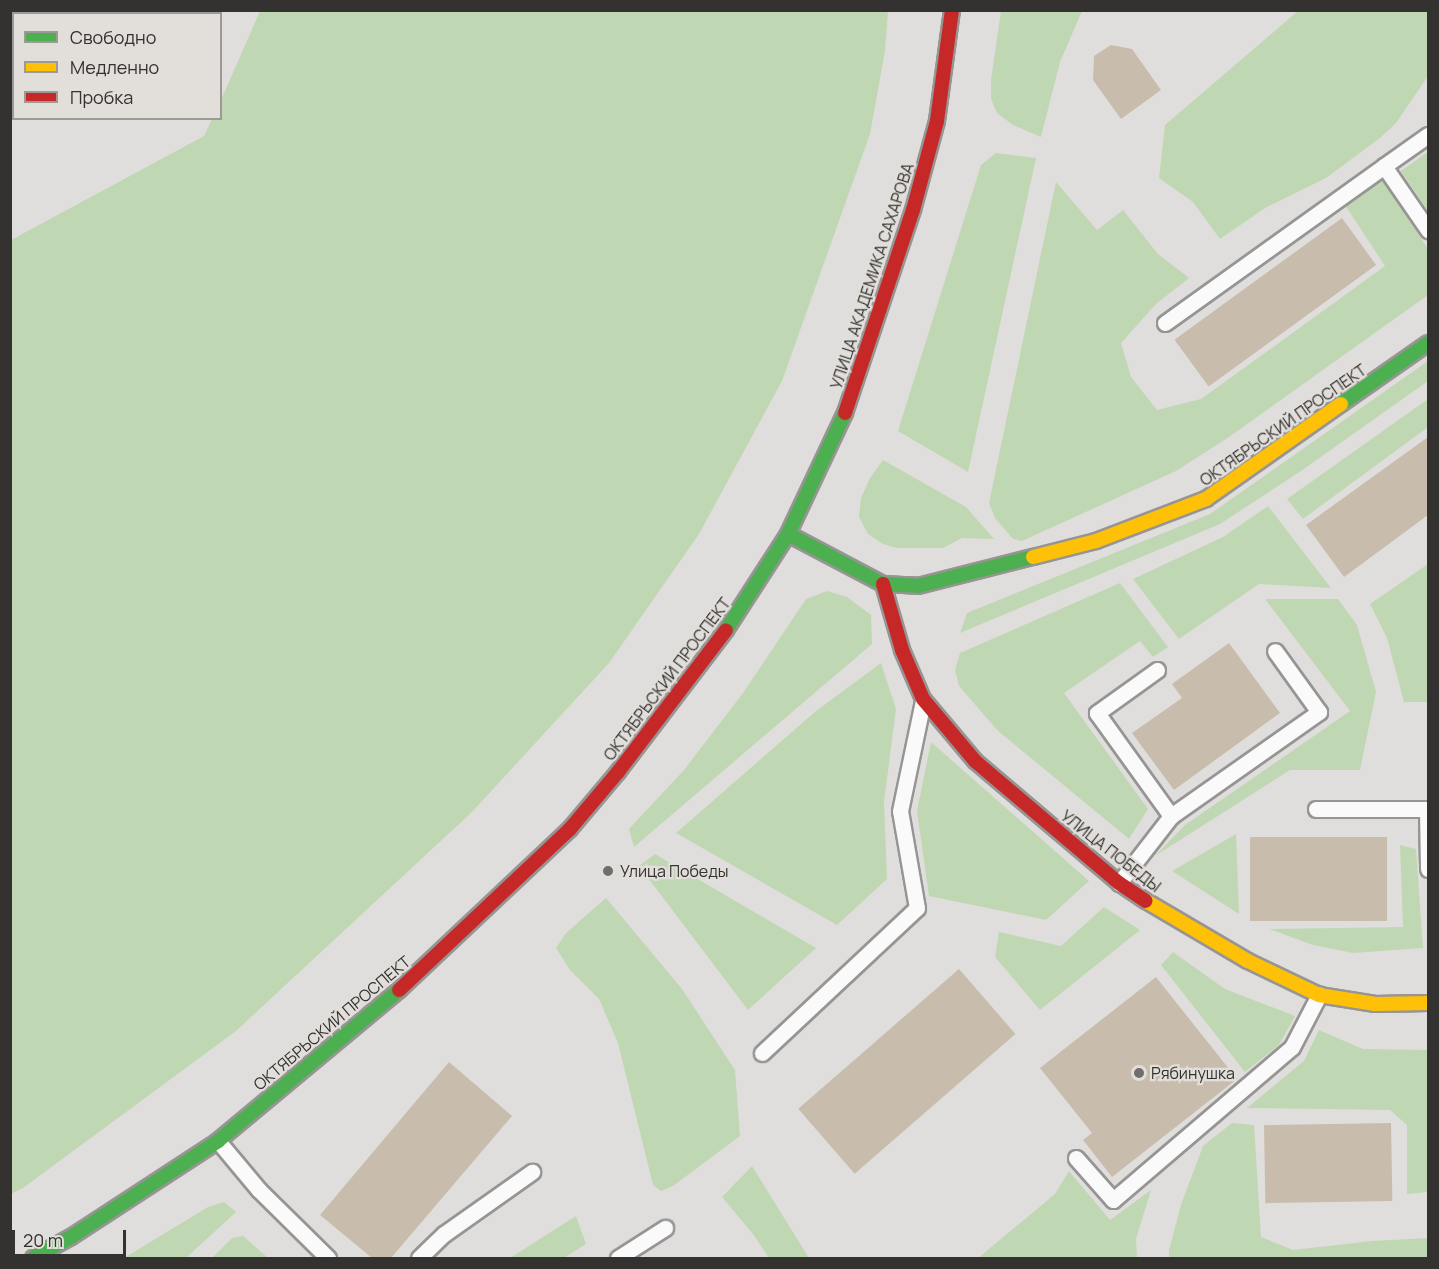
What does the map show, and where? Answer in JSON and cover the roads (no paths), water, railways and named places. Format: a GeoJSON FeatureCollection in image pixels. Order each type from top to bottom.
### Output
{"type":"FeatureCollection","features":[{"type":"Feature","properties":{"kind":"street","name":"УЛИЦА АКАДЕМИКА САХАРОВА"},"geometry":{"type":"LineString","coordinates":[[788,534],[841,425],[913,210],[937,121],[953,13]]}},
{"type":"Feature","properties":{"kind":"street","name":"ОКТЯБРЬСКИЙ ПРОСПЕКТ"},"geometry":{"type":"LineString","coordinates":[[33,1258],[71,1238],[218,1141],[380,1008],[570,829],[618,772],[722,637],[788,534],[883,584],[918,586],[1096,541],[1206,499],[1428,343]]}},
{"type":"Feature","properties":{"kind":"street","name":"УЛИЦА ПОБЕДЫ"},"geometry":{"type":"LineString","coordinates":[[883,584],[902,650],[923,699],[975,761],[1119,883],[1171,918],[1248,961],[1319,995],[1375,1004],[1428,1003]]}},
{"type":"Feature","properties":{"kind":"lane"},"geometry":{"type":"LineString","coordinates":[[1165,323],[1428,135]]}},
{"type":"Feature","properties":{"kind":"lane"},"geometry":{"type":"LineString","coordinates":[[1384,166],[1428,230]]}},
{"type":"Feature","properties":{"kind":"lane"},"geometry":{"type":"LineString","coordinates":[[1119,883],[1171,816],[1319,712],[1275,651]]}},
{"type":"Feature","properties":{"kind":"lane"},"geometry":{"type":"LineString","coordinates":[[1157,670],[1097,713],[1171,816]]}},
{"type":"Feature","properties":{"kind":"lane"},"geometry":{"type":"LineString","coordinates":[[762,1053],[917,908],[900,811],[923,699]]}},
{"type":"Feature","properties":{"kind":"lane"},"geometry":{"type":"LineString","coordinates":[[1316,809],[1428,809],[1428,869]]}},
{"type":"Feature","properties":{"kind":"lane"},"geometry":{"type":"LineString","coordinates":[[1076,1158],[1113,1200],[1292,1047],[1319,995]]}},
{"type":"Feature","properties":{"kind":"lane"},"geometry":{"type":"LineString","coordinates":[[218,1141],[259,1190],[328,1258]]}},
{"type":"Feature","properties":{"kind":"lane"},"geometry":{"type":"LineString","coordinates":[[419,1258],[444,1234],[532,1172]]}},
{"type":"Feature","properties":{"kind":"lane"},"geometry":{"type":"LineString","coordinates":[[618,1258],[665,1228]]}},
{"type":"Feature","properties":{"kind":"place","name":"Улица Победы"},"geometry":{"type":"Point","coordinates":[608,871]}},
{"type":"Feature","properties":{"kind":"place","name":"Рябинушка"},"geometry":{"type":"Point","coordinates":[1139,1073]}}]}
